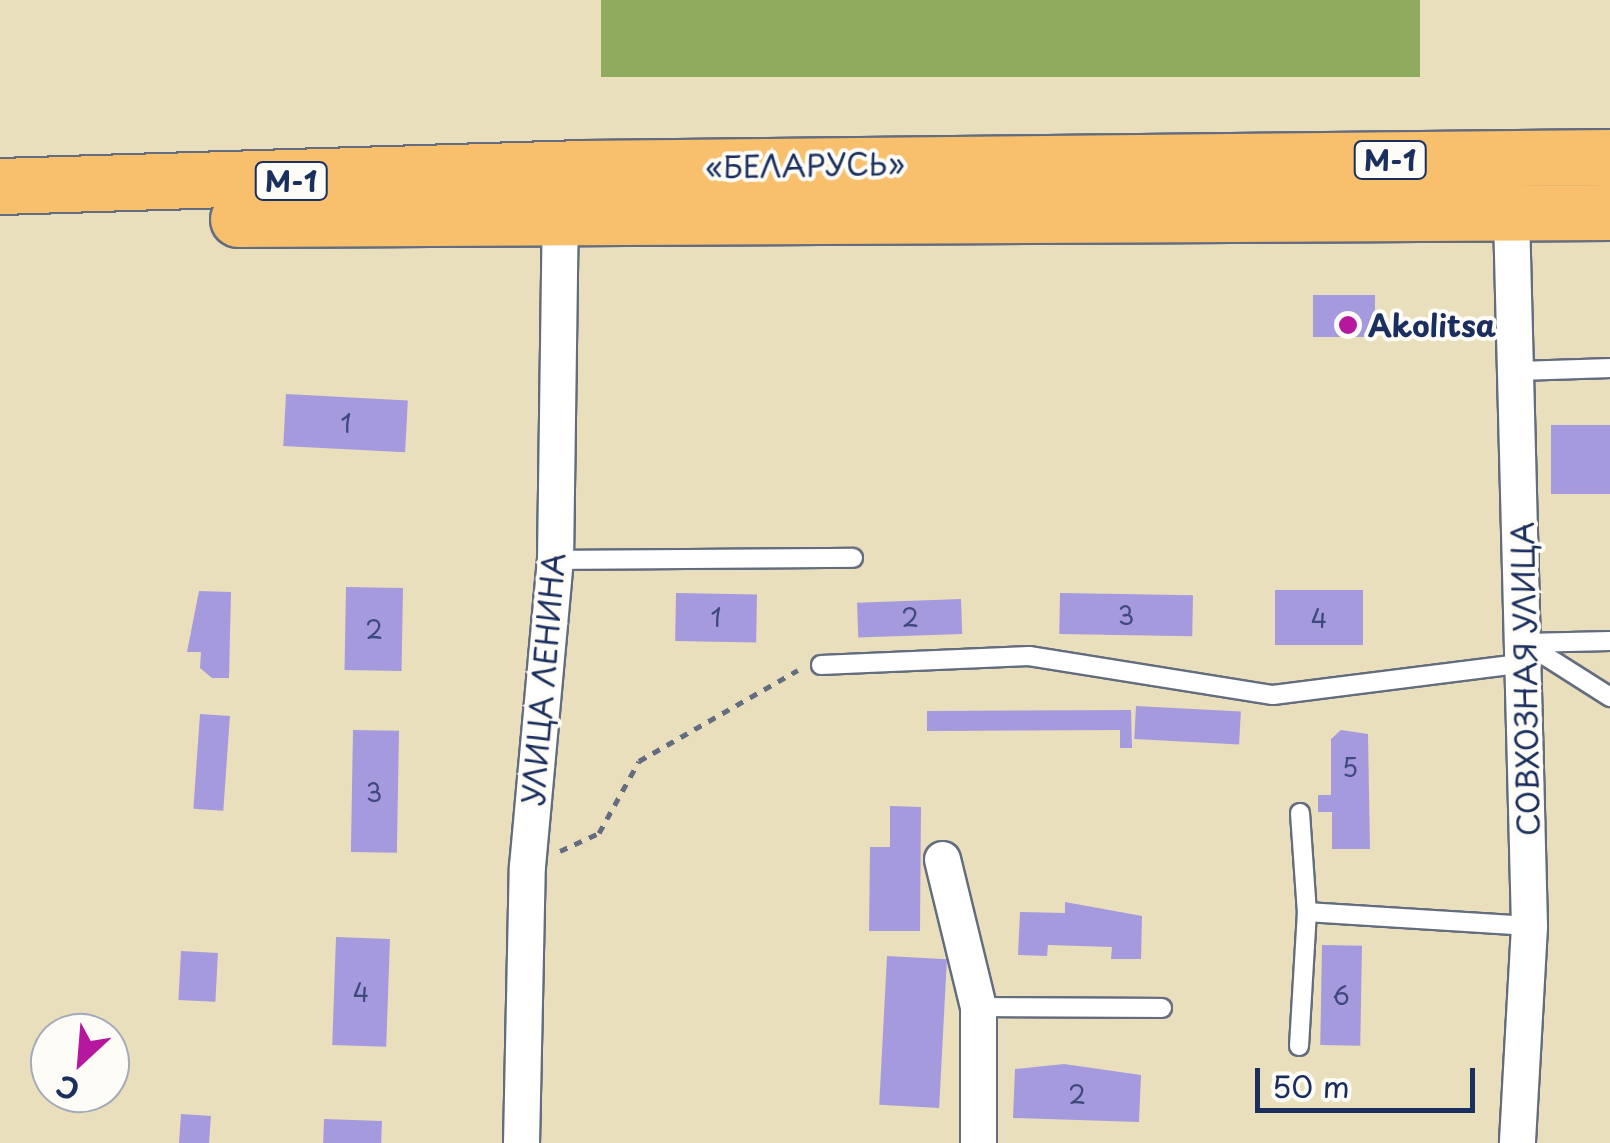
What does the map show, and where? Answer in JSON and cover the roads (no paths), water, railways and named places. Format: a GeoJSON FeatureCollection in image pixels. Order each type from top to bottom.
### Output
{"type":"FeatureCollection","features":[{"type":"Feature","properties":{"kind":"highway","name":"«БЕЛАРУСЬ»"},"geometry":{"type":"LineString","coordinates":[[0,186],[582,168],[1610,157]]}},
{"type":"Feature","properties":{"kind":"highway","name":"«БЕЛАРУСЬ»"},"geometry":{"type":"LineString","coordinates":[[0,222],[556,215],[1610,212]]}},
{"type":"Feature","properties":{"kind":"street"},"geometry":{"type":"LineString","coordinates":[[556,215],[582,168]]}},
{"type":"Feature","properties":{"kind":"street","name":"УЛИЦА ЛЕНИНА"},"geometry":{"type":"LineString","coordinates":[[520,1143],[527,866],[555,560],[556,215]]}},
{"type":"Feature","properties":{"kind":"street"},"geometry":{"type":"LineString","coordinates":[[456,218],[506,236],[554,278],[582,237],[618,215]]}},
{"type":"Feature","properties":{"kind":"street","name":"СОВХОЗНАЯ УЛИЦА"},"geometry":{"type":"LineString","coordinates":[[1510,215],[1520,371],[1529,926],[1517,1143]]}},
{"type":"Feature","properties":{"kind":"street"},"geometry":{"type":"LineString","coordinates":[[942,859],[978,1007],[978,1143]]}},
{"type":"Feature","properties":{"kind":"lane"},"geometry":{"type":"LineString","coordinates":[[1520,371],[1610,368]]}},
{"type":"Feature","properties":{"kind":"lane"},"geometry":{"type":"LineString","coordinates":[[555,560],[853,558]]}},
{"type":"Feature","properties":{"kind":"lane"},"geometry":{"type":"LineString","coordinates":[[821,665],[1029,656],[1273,695],[1610,641]]}},
{"type":"Feature","properties":{"kind":"lane"},"geometry":{"type":"LineString","coordinates":[[1525,653],[1610,697]]}},
{"type":"Feature","properties":{"kind":"lane"},"geometry":{"type":"LineString","coordinates":[[1299,1046],[1307,912],[1300,813]]}},
{"type":"Feature","properties":{"kind":"lane"},"geometry":{"type":"LineString","coordinates":[[1307,912],[1529,926]]}},
{"type":"Feature","properties":{"kind":"lane"},"geometry":{"type":"LineString","coordinates":[[978,1007],[1162,1008]]}},
{"type":"Feature","properties":{"kind":"place","name":"Akolitsa"},"geometry":{"type":"Point","coordinates":[1348,325]}}]}
